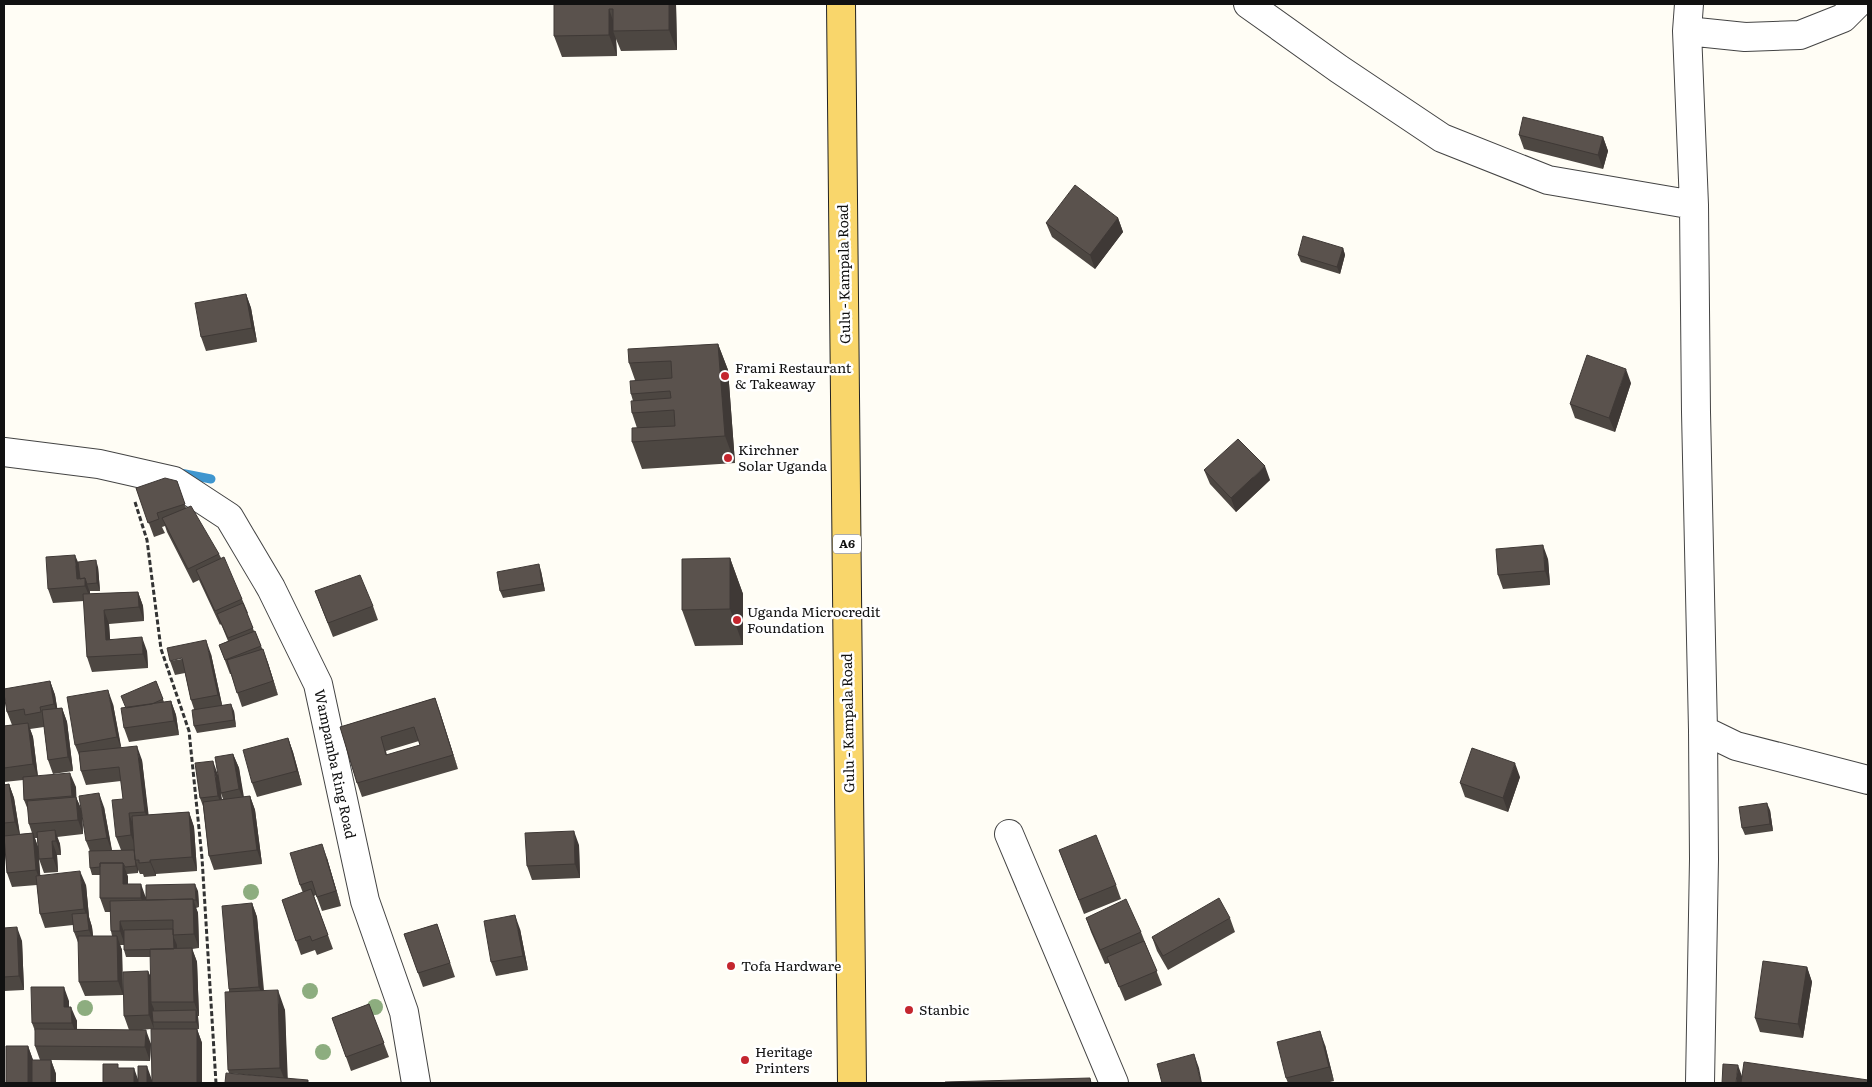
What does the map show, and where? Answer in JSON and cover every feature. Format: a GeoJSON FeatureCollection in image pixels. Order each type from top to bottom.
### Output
{"type":"FeatureCollection","features":[{"type":"Feature","properties":{"kind":"main road","name":"Gulu - Kampala Road"},"geometry":{"type":"LineString","coordinates":[[841,4],[852,1083]]}},
{"type":"Feature","properties":{"kind":"street"},"geometry":{"type":"LineString","coordinates":[[1248,4],[1339,69],[1442,138],[1548,180],[1694,204]]}},
{"type":"Feature","properties":{"kind":"street"},"geometry":{"type":"LineString","coordinates":[[1689,4],[1687,31],[1694,204],[1704,859],[1700,1083]]}},
{"type":"Feature","properties":{"kind":"street"},"geometry":{"type":"LineString","coordinates":[[1687,31],[1745,37],[1800,35],[1843,18],[1857,4]]}},
{"type":"Feature","properties":{"kind":"street","name":"Wampamba Ring Road"},"geometry":{"type":"LineString","coordinates":[[4,452],[100,464],[174,481],[229,516],[271,588],[318,684],[365,901],[404,1012],[416,1083]]}},
{"type":"Feature","properties":{"kind":"street"},"geometry":{"type":"LineString","coordinates":[[1702,730],[1736,746],[1868,780]]}},
{"type":"Feature","properties":{"kind":"street"},"geometry":{"type":"LineString","coordinates":[[1009,834],[1114,1083]]}},
{"type":"Feature","properties":{"kind":"path"},"geometry":{"type":"LineString","coordinates":[[124,469],[147,540],[161,649],[189,731],[203,868],[216,1083]]}},
{"type":"Feature","properties":{"kind":"building"},"geometry":{"type":"Polygon","coordinates":[[[554,4],[669,4],[669,30],[613,31],[613,9],[609,9],[609,35],[554,36],[554,4]]]}},
{"type":"Feature","properties":{"kind":"building"},"geometry":{"type":"Polygon","coordinates":[[[1523,117],[1603,137],[1598,155],[1519,135],[1523,117]]]}},
{"type":"Feature","properties":{"kind":"building"},"geometry":{"type":"Polygon","coordinates":[[[1075,185],[1118,218],[1090,255],[1046,223],[1075,185]]]}},
{"type":"Feature","properties":{"kind":"building"},"geometry":{"type":"Polygon","coordinates":[[[1303,236],[1343,248],[1337,267],[1298,255],[1303,236]]]}},
{"type":"Feature","properties":{"kind":"building"},"geometry":{"type":"Polygon","coordinates":[[[246,294],[252,328],[201,337],[195,303],[246,294]]]}},
{"type":"Feature","properties":{"kind":"building"},"geometry":{"type":"Polygon","coordinates":[[[718,344],[725,436],[632,442],[632,428],[675,426],[674,410],[632,413],[631,401],[671,398],[670,391],[631,394],[630,381],[672,378],[671,361],[629,363],[628,349],[718,344]]]}},
{"type":"Feature","properties":{"kind":"building"},"geometry":{"type":"Polygon","coordinates":[[[1587,355],[1626,369],[1609,418],[1570,404],[1587,355]]]}},
{"type":"Feature","properties":{"kind":"building"},"geometry":{"type":"Polygon","coordinates":[[[1238,439],[1265,466],[1231,498],[1204,470],[1238,439]]]}},
{"type":"Feature","properties":{"kind":"building"},"geometry":{"type":"Polygon","coordinates":[[[165,478],[177,481],[185,504],[157,513],[159,519],[148,523],[136,488],[165,478]]]}},
{"type":"Feature","properties":{"kind":"building"},"geometry":{"type":"Polygon","coordinates":[[[191,506],[219,554],[188,569],[162,518],[191,506]]]}},
{"type":"Feature","properties":{"kind":"building"},"geometry":{"type":"Polygon","coordinates":[[[1543,545],[1545,571],[1498,575],[1496,549],[1543,545]]]}},
{"type":"Feature","properties":{"kind":"building"},"geometry":{"type":"Polygon","coordinates":[[[75,555],[77,579],[85,578],[85,586],[48,589],[46,557],[75,555]]]}},
{"type":"Feature","properties":{"kind":"building"},"geometry":{"type":"Polygon","coordinates":[[[224,557],[242,599],[215,611],[196,570],[224,557]]]}},
{"type":"Feature","properties":{"kind":"building"},"geometry":{"type":"Polygon","coordinates":[[[730,558],[730,609],[682,610],[682,559],[730,558]]]}},
{"type":"Feature","properties":{"kind":"building"},"geometry":{"type":"Polygon","coordinates":[[[96,560],[97,583],[87,584],[85,578],[80,579],[78,562],[96,560]]]}},
{"type":"Feature","properties":{"kind":"building"},"geometry":{"type":"Polygon","coordinates":[[[539,564],[542,584],[500,591],[497,572],[539,564]]]}},
{"type":"Feature","properties":{"kind":"building"},"geometry":{"type":"Polygon","coordinates":[[[360,575],[373,606],[328,623],[315,591],[360,575]]]}},
{"type":"Feature","properties":{"kind":"building"},"geometry":{"type":"Polygon","coordinates":[[[138,592],[139,607],[104,610],[106,640],[142,637],[143,654],[87,657],[83,594],[138,592]]]}},
{"type":"Feature","properties":{"kind":"building"},"geometry":{"type":"Polygon","coordinates":[[[243,603],[253,628],[228,638],[217,614],[243,603]]]}},
{"type":"Feature","properties":{"kind":"building"},"geometry":{"type":"Polygon","coordinates":[[[255,631],[261,646],[225,660],[219,645],[255,631]]]}},
{"type":"Feature","properties":{"kind":"building"},"geometry":{"type":"Polygon","coordinates":[[[206,640],[218,695],[191,700],[182,658],[170,661],[167,648],[206,640]]]}},
{"type":"Feature","properties":{"kind":"building"},"geometry":{"type":"Polygon","coordinates":[[[263,649],[273,681],[237,693],[227,660],[263,649]]]}},
{"type":"Feature","properties":{"kind":"building"},"geometry":{"type":"Polygon","coordinates":[[[50,681],[54,704],[40,707],[41,712],[25,715],[24,709],[7,712],[4,689],[50,681]]]}},
{"type":"Feature","properties":{"kind":"building"},"geometry":{"type":"Polygon","coordinates":[[[156,681],[163,699],[152,704],[126,708],[121,696],[156,681]]]}},
{"type":"Feature","properties":{"kind":"building"},"geometry":{"type":"Polygon","coordinates":[[[108,690],[117,737],[75,745],[67,697],[108,690]]]}},
{"type":"Feature","properties":{"kind":"building"},"geometry":{"type":"Polygon","coordinates":[[[435,698],[453,755],[357,783],[340,727],[435,698]],[[414,727],[381,737],[386,755],[420,745],[414,727]]]}},
{"type":"Feature","properties":{"kind":"building"},"geometry":{"type":"Polygon","coordinates":[[[171,701],[174,721],[124,728],[121,708],[171,701]]]}},
{"type":"Feature","properties":{"kind":"building"},"geometry":{"type":"Polygon","coordinates":[[[231,704],[234,720],[194,726],[192,710],[231,704]]]}},
{"type":"Feature","properties":{"kind":"building"},"geometry":{"type":"Polygon","coordinates":[[[62,708],[68,757],[48,760],[42,710],[62,708]]]}},
{"type":"Feature","properties":{"kind":"building"},"geometry":{"type":"Polygon","coordinates":[[[28,723],[33,764],[4,768],[4,726],[28,723]]]}},
{"type":"Feature","properties":{"kind":"building"},"geometry":{"type":"Polygon","coordinates":[[[288,738],[297,771],[252,783],[243,750],[288,738]]]}},
{"type":"Feature","properties":{"kind":"building"},"geometry":{"type":"Polygon","coordinates":[[[137,746],[145,812],[129,813],[131,835],[116,837],[112,800],[123,799],[119,767],[81,771],[79,752],[137,746]]]}},
{"type":"Feature","properties":{"kind":"building"},"geometry":{"type":"Polygon","coordinates":[[[1472,748],[1515,763],[1503,798],[1460,783],[1472,748]]]}},
{"type":"Feature","properties":{"kind":"building"},"geometry":{"type":"Polygon","coordinates":[[[233,754],[239,789],[221,793],[215,757],[233,754]]]}},
{"type":"Feature","properties":{"kind":"building"},"geometry":{"type":"Polygon","coordinates":[[[213,761],[218,796],[200,798],[195,763],[213,761]]]}},
{"type":"Feature","properties":{"kind":"building"},"geometry":{"type":"Polygon","coordinates":[[[70,773],[72,796],[24,800],[23,777],[70,773]]]}},
{"type":"Feature","properties":{"kind":"building"},"geometry":{"type":"Polygon","coordinates":[[[9,784],[15,822],[4,823],[4,785],[9,784]]]}},
{"type":"Feature","properties":{"kind":"building"},"geometry":{"type":"Polygon","coordinates":[[[99,793],[107,838],[86,841],[79,796],[99,793]]]}},
{"type":"Feature","properties":{"kind":"building"},"geometry":{"type":"Polygon","coordinates":[[[250,796],[257,850],[209,856],[203,802],[250,796]]]}},
{"type":"Feature","properties":{"kind":"building"},"geometry":{"type":"Polygon","coordinates":[[[76,797],[78,820],[29,824],[27,801],[76,797]]]}},
{"type":"Feature","properties":{"kind":"building"},"geometry":{"type":"Polygon","coordinates":[[[1767,803],[1770,824],[1742,828],[1739,807],[1767,803]]]}},
{"type":"Feature","properties":{"kind":"building"},"geometry":{"type":"Polygon","coordinates":[[[189,812],[192,857],[150,860],[150,862],[139,863],[139,860],[135,860],[132,816],[189,812]]]}},
{"type":"Feature","properties":{"kind":"building"},"geometry":{"type":"Polygon","coordinates":[[[55,830],[56,841],[52,841],[53,858],[39,859],[37,832],[55,830]]]}},
{"type":"Feature","properties":{"kind":"building"},"geometry":{"type":"Polygon","coordinates":[[[574,831],[575,864],[527,866],[525,833],[574,831]]]}},
{"type":"Feature","properties":{"kind":"building"},"geometry":{"type":"Polygon","coordinates":[[[33,833],[36,870],[7,873],[4,836],[33,833]]]}},
{"type":"Feature","properties":{"kind":"building"},"geometry":{"type":"Polygon","coordinates":[[[1096,835],[1116,885],[1079,900],[1059,850],[1096,835]]]}},
{"type":"Feature","properties":{"kind":"building"},"geometry":{"type":"Polygon","coordinates":[[[322,844],[336,891],[317,897],[312,881],[300,885],[290,853],[322,844]]]}},
{"type":"Feature","properties":{"kind":"building"},"geometry":{"type":"Polygon","coordinates":[[[134,850],[136,866],[125,867],[123,863],[100,863],[100,867],[90,868],[89,851],[134,850]]]}},
{"type":"Feature","properties":{"kind":"building"},"geometry":{"type":"Polygon","coordinates":[[[100,863],[123,863],[123,884],[141,884],[141,898],[100,898],[100,863]]]}},
{"type":"Feature","properties":{"kind":"building"},"geometry":{"type":"Polygon","coordinates":[[[80,871],[84,909],[40,914],[36,876],[80,871]]]}},
{"type":"Feature","properties":{"kind":"building"},"geometry":{"type":"Polygon","coordinates":[[[195,884],[196,900],[146,900],[146,885],[195,884]]]}},
{"type":"Feature","properties":{"kind":"building"},"geometry":{"type":"Polygon","coordinates":[[[311,889],[328,935],[312,941],[310,936],[296,941],[282,900],[311,889]]]}},
{"type":"Feature","properties":{"kind":"building"},"geometry":{"type":"Polygon","coordinates":[[[1219,898],[1230,918],[1163,956],[1152,937],[1219,898]]]}},
{"type":"Feature","properties":{"kind":"building"},"geometry":{"type":"Polygon","coordinates":[[[193,899],[194,934],[173,935],[173,920],[120,921],[120,931],[111,931],[110,901],[193,899]]]}},
{"type":"Feature","properties":{"kind":"building"},"geometry":{"type":"Polygon","coordinates":[[[1126,899],[1141,932],[1100,950],[1086,918],[1126,899]]]}},
{"type":"Feature","properties":{"kind":"building"},"geometry":{"type":"Polygon","coordinates":[[[252,903],[259,987],[229,989],[222,906],[252,903]]]}},
{"type":"Feature","properties":{"kind":"building"},"geometry":{"type":"Polygon","coordinates":[[[87,913],[89,930],[74,932],[72,914],[87,913]]]}},
{"type":"Feature","properties":{"kind":"building"},"geometry":{"type":"Polygon","coordinates":[[[515,915],[523,956],[491,962],[484,921],[515,915]]]}},
{"type":"Feature","properties":{"kind":"building"},"geometry":{"type":"Polygon","coordinates":[[[437,924],[450,963],[418,973],[404,934],[437,924]]]}},
{"type":"Feature","properties":{"kind":"building"},"geometry":{"type":"Polygon","coordinates":[[[17,927],[19,976],[4,977],[4,928],[17,927]]]}},
{"type":"Feature","properties":{"kind":"building"},"geometry":{"type":"Polygon","coordinates":[[[173,929],[174,949],[124,950],[124,930],[173,929]]]}},
{"type":"Feature","properties":{"kind":"building"},"geometry":{"type":"Polygon","coordinates":[[[78,936],[117,936],[118,981],[79,982],[78,936]]]}},
{"type":"Feature","properties":{"kind":"building"},"geometry":{"type":"Polygon","coordinates":[[[1144,941],[1157,971],[1119,987],[1107,957],[1144,941]]]}},
{"type":"Feature","properties":{"kind":"building"},"geometry":{"type":"Polygon","coordinates":[[[192,948],[194,1002],[151,1002],[150,949],[192,948]]]}},
{"type":"Feature","properties":{"kind":"building"},"geometry":{"type":"Polygon","coordinates":[[[1763,961],[1807,967],[1798,1024],[1755,1018],[1763,961]]]}},
{"type":"Feature","properties":{"kind":"building"},"geometry":{"type":"Polygon","coordinates":[[[148,971],[149,1015],[124,1016],[123,972],[148,971]]]}},
{"type":"Feature","properties":{"kind":"building"},"geometry":{"type":"Polygon","coordinates":[[[31,987],[64,987],[64,1007],[71,1007],[72,1023],[32,1023],[31,987]]]}},
{"type":"Feature","properties":{"kind":"building"},"geometry":{"type":"Polygon","coordinates":[[[278,990],[280,1068],[228,1070],[225,992],[278,990]]]}},
{"type":"Feature","properties":{"kind":"building"},"geometry":{"type":"Polygon","coordinates":[[[369,1004],[384,1043],[346,1057],[332,1018],[369,1004]]]}},
{"type":"Feature","properties":{"kind":"building"},"geometry":{"type":"Polygon","coordinates":[[[196,1010],[196,1022],[153,1022],[152,1011],[196,1010]]]}},
{"type":"Feature","properties":{"kind":"building"},"geometry":{"type":"Polygon","coordinates":[[[35,1029],[146,1030],[145,1047],[35,1046],[35,1029]]]}},
{"type":"Feature","properties":{"kind":"building"},"geometry":{"type":"Polygon","coordinates":[[[151,1029],[197,1029],[197,1083],[152,1083],[151,1029]]]}},
{"type":"Feature","properties":{"kind":"building"},"geometry":{"type":"Polygon","coordinates":[[[1320,1031],[1329,1067],[1286,1078],[1277,1042],[1320,1031]]]}},
{"type":"Feature","properties":{"kind":"building"},"geometry":{"type":"Polygon","coordinates":[[[6,1046],[28,1046],[28,1083],[6,1083],[6,1046]]]}},
{"type":"Feature","properties":{"kind":"building"},"geometry":{"type":"Polygon","coordinates":[[[1194,1054],[1201,1083],[1162,1083],[1157,1064],[1194,1054]]]}},
{"type":"Feature","properties":{"kind":"building"},"geometry":{"type":"Polygon","coordinates":[[[32,1060],[51,1060],[51,1083],[32,1083],[32,1060]]]}},
{"type":"Feature","properties":{"kind":"building"},"geometry":{"type":"Polygon","coordinates":[[[1744,1062],[1868,1080],[1868,1083],[1741,1083],[1744,1062]]]}},
{"type":"Feature","properties":{"kind":"building"},"geometry":{"type":"Polygon","coordinates":[[[103,1064],[118,1064],[118,1068],[134,1068],[134,1083],[103,1083],[103,1064]]]}},
{"type":"Feature","properties":{"kind":"building"},"geometry":{"type":"Polygon","coordinates":[[[1723,1064],[1738,1065],[1736,1083],[1722,1083],[1723,1064]]]}},
{"type":"Feature","properties":{"kind":"building"},"geometry":{"type":"Polygon","coordinates":[[[138,1066],[147,1066],[147,1083],[138,1083],[138,1066]]]}},
{"type":"Feature","properties":{"kind":"building"},"geometry":{"type":"Polygon","coordinates":[[[226,1073],[308,1080],[308,1083],[225,1083],[226,1073]]]}},
{"type":"Feature","properties":{"kind":"building"},"geometry":{"type":"Polygon","coordinates":[[[1090,1078],[1091,1083],[945,1083],[945,1082],[1090,1078]]]}},
{"type":"Feature","properties":{"kind":"waterway"},"geometry":{"type":"LineString","coordinates":[[180,473],[211,479]]}},
{"type":"Feature","properties":{"kind":"place","name":"Frami Restaurant & Takeaway"},"geometry":{"type":"Point","coordinates":[725,376]}},
{"type":"Feature","properties":{"kind":"place","name":"Kirchner Solar Uganda"},"geometry":{"type":"Point","coordinates":[728,458]}},
{"type":"Feature","properties":{"kind":"place","name":"Uganda Microcredit Foundation"},"geometry":{"type":"Point","coordinates":[737,620]}},
{"type":"Feature","properties":{"kind":"place","name":"Tofa Hardware"},"geometry":{"type":"Point","coordinates":[731,966]}},
{"type":"Feature","properties":{"kind":"place","name":"Stanbic"},"geometry":{"type":"Point","coordinates":[909,1010]}},
{"type":"Feature","properties":{"kind":"place","name":"Heritage Printers"},"geometry":{"type":"Point","coordinates":[745,1060]}}]}
